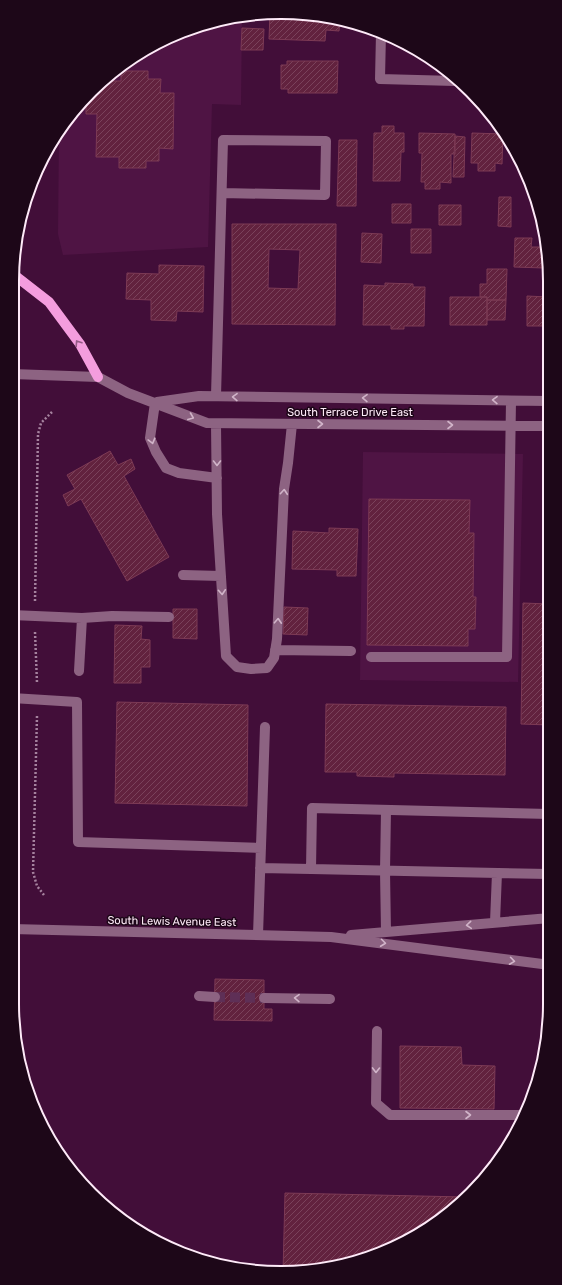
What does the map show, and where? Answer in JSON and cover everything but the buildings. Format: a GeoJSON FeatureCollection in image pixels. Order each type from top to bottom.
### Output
{"type":"FeatureCollection","features":[{"type":"Feature","properties":{"kind":"main road"},"geometry":{"type":"LineString","coordinates":[[19,277],[49,302],[80,344],[98,377]]}},
{"type":"Feature","properties":{"kind":"street"},"geometry":{"type":"LineString","coordinates":[[381,39],[380,79],[449,80]]}},
{"type":"Feature","properties":{"kind":"street"},"geometry":{"type":"LineString","coordinates":[[216,396],[223,140],[326,141],[325,195],[222,193]]}},
{"type":"Feature","properties":{"kind":"street","name":"South Terrace Drive East"},"geometry":{"type":"LineString","coordinates":[[19,374],[98,377],[128,393],[206,423],[216,424],[543,426]]}},
{"type":"Feature","properties":{"kind":"street","name":"South Terrace Drive East"},"geometry":{"type":"LineString","coordinates":[[155,403],[199,396],[543,401]]}},
{"type":"Feature","properties":{"kind":"street"},"geometry":{"type":"LineString","coordinates":[[371,656],[508,657],[510,400]]}},
{"type":"Feature","properties":{"kind":"street"},"geometry":{"type":"LineString","coordinates":[[155,403],[150,438],[156,452],[166,468],[179,473],[217,478]]}},
{"type":"Feature","properties":{"kind":"street"},"geometry":{"type":"LineString","coordinates":[[216,424],[221,576],[226,656],[237,667],[251,669],[267,668],[274,658],[284,489],[292,424]]}},
{"type":"Feature","properties":{"kind":"street"},"geometry":{"type":"LineString","coordinates":[[183,575],[221,576]]}},
{"type":"Feature","properties":{"kind":"street"},"geometry":{"type":"LineString","coordinates":[[19,615],[82,618],[112,616],[170,617]]}},
{"type":"Feature","properties":{"kind":"street"},"geometry":{"type":"LineString","coordinates":[[79,671],[82,618]]}},
{"type":"Feature","properties":{"kind":"street"},"geometry":{"type":"LineString","coordinates":[[275,650],[351,650]]}},
{"type":"Feature","properties":{"kind":"street"},"geometry":{"type":"LineString","coordinates":[[19,699],[77,702],[78,842],[260,848]]}},
{"type":"Feature","properties":{"kind":"street"},"geometry":{"type":"LineString","coordinates":[[258,935],[265,727]]}},
{"type":"Feature","properties":{"kind":"street"},"geometry":{"type":"LineString","coordinates":[[311,869],[312,808],[543,814]]}},
{"type":"Feature","properties":{"kind":"street"},"geometry":{"type":"LineString","coordinates":[[386,810],[384,871],[386,932]]}},
{"type":"Feature","properties":{"kind":"street"},"geometry":{"type":"LineString","coordinates":[[260,868],[543,874]]}},
{"type":"Feature","properties":{"kind":"street"},"geometry":{"type":"LineString","coordinates":[[495,922],[498,873]]}},
{"type":"Feature","properties":{"kind":"street","name":"South Lewis Avenue East"},"geometry":{"type":"LineString","coordinates":[[331,937],[543,918]]}},
{"type":"Feature","properties":{"kind":"street","name":"South Lewis Avenue East"},"geometry":{"type":"LineString","coordinates":[[19,929],[331,937],[543,964]]}},
{"type":"Feature","properties":{"kind":"street"},"geometry":{"type":"LineString","coordinates":[[199,996],[215,997]]}},
{"type":"Feature","properties":{"kind":"street"},"geometry":{"type":"LineString","coordinates":[[264,998],[330,999]]}},
{"type":"Feature","properties":{"kind":"street"},"geometry":{"type":"LineString","coordinates":[[377,1031],[376,1103],[390,1115],[518,1115]]}},
{"type":"Feature","properties":{"kind":"path"},"geometry":{"type":"LineString","coordinates":[[44,895],[37,886],[33,872],[38,677],[35,616],[38,434],[41,423],[52,412]]}},
{"type":"Feature","properties":{"kind":"shaded area"},"geometry":{"type":"Polygon","coordinates":[[[242,22],[241,105],[212,104],[208,247],[63,255],[58,234],[59,142],[84,108],[108,84],[135,63],[150,54],[197,33],[242,22]]]}},
{"type":"Feature","properties":{"kind":"shaded area"},"geometry":{"type":"Polygon","coordinates":[[[363,452],[523,454],[518,682],[360,680],[363,452]]]}},
{"type":"Feature","properties":{"kind":"tunnel"},"geometry":{"type":"LineString","coordinates":[[215,997],[264,998]]}}]}
